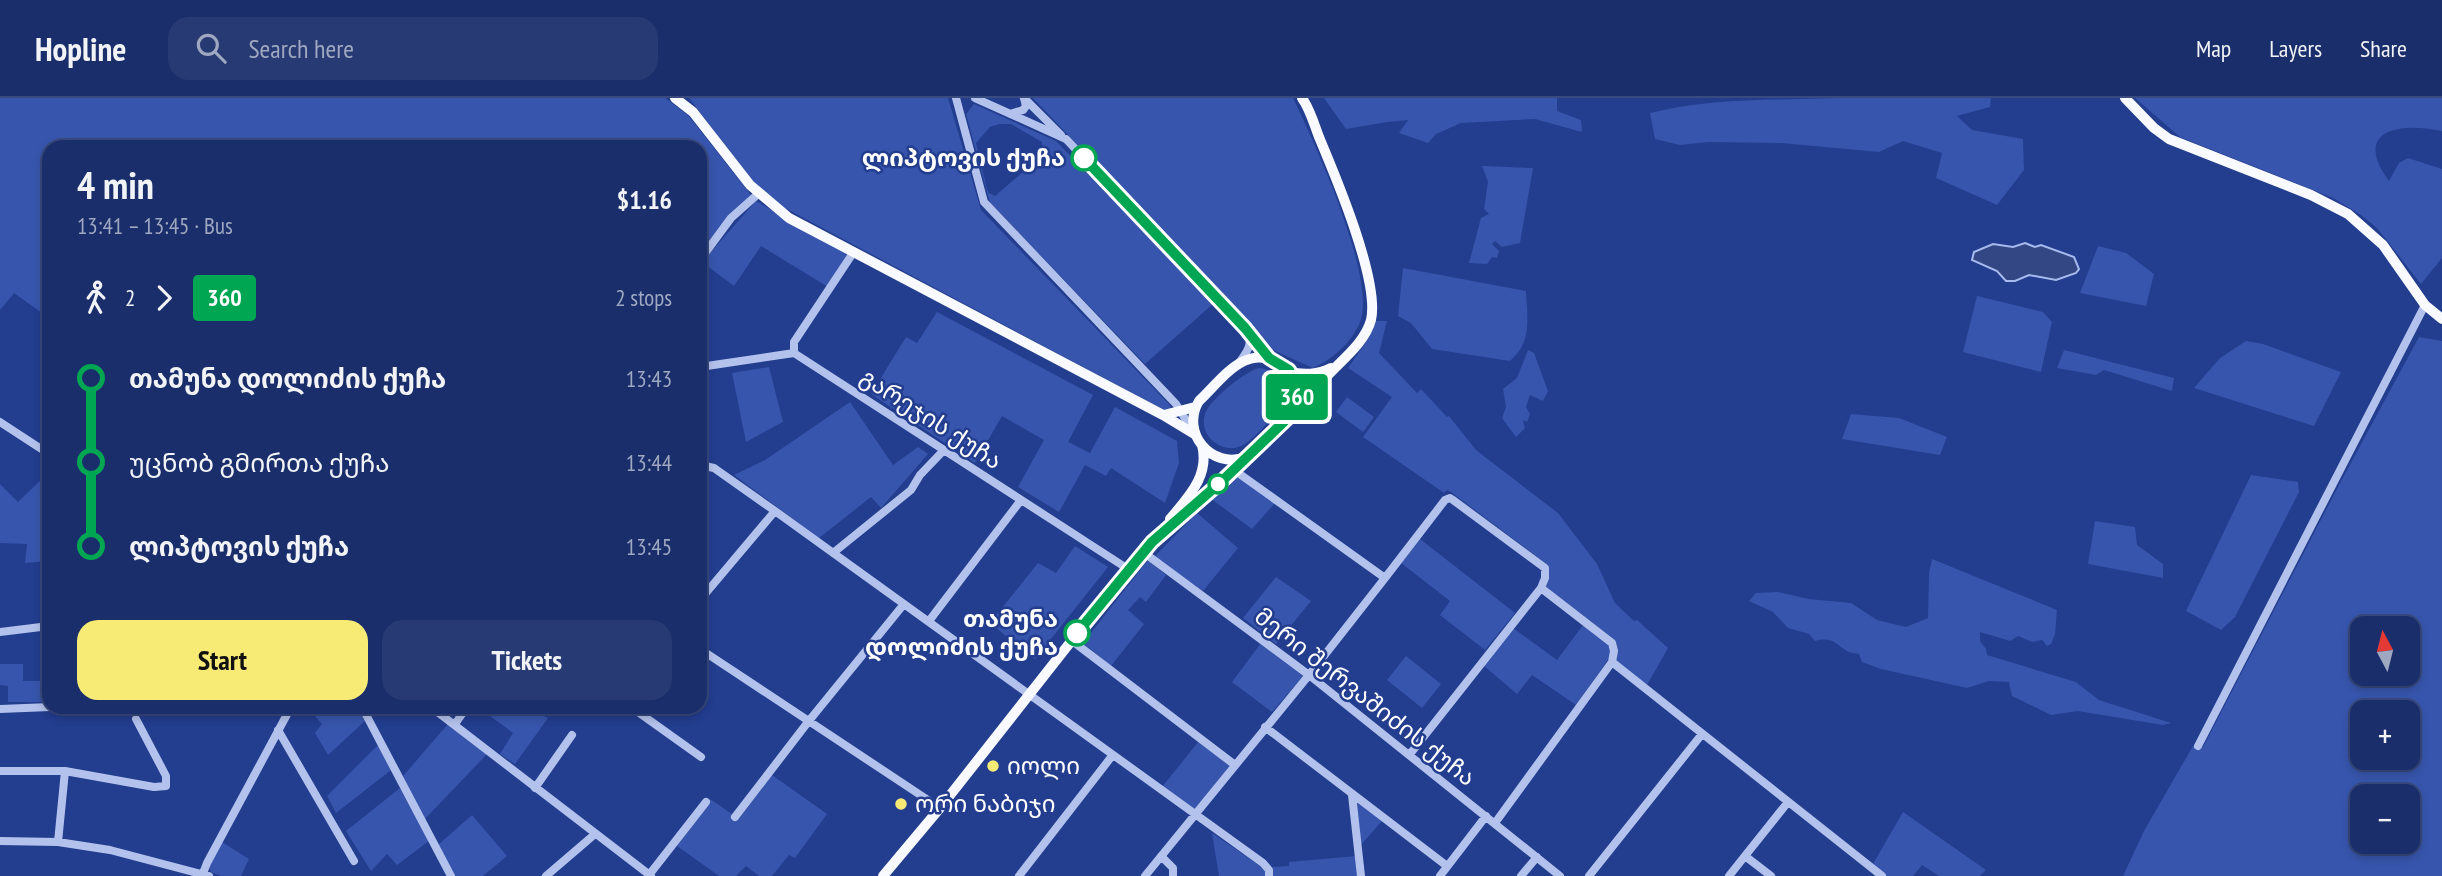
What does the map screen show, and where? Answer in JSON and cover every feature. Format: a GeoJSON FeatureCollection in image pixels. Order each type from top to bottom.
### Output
{"type":"FeatureCollection","features":[{"type":"Feature","properties":{"kind":"main road"},"geometry":{"type":"LineString","coordinates":[[675,98],[693,112],[758,194],[789,218],[1164,415],[1199,440],[1213,456],[1233,460],[1249,456]]}},
{"type":"Feature","properties":{"kind":"main road"},"geometry":{"type":"LineString","coordinates":[[1152,542],[1222,481],[1293,413],[1356,346],[1371,318],[1369,284],[1338,181],[1302,98]]}},
{"type":"Feature","properties":{"kind":"main road"},"geometry":{"type":"LineString","coordinates":[[2126,98],[2154,128],[2169,139],[2311,195],[2348,214],[2383,245],[2425,305],[2442,318]]}},
{"type":"Feature","properties":{"kind":"main road"},"geometry":{"type":"LineString","coordinates":[[1195,488],[1202,474],[1204,459],[1194,421],[1195,407],[1236,367],[1245,361],[1269,358],[1289,370],[1319,373],[1342,360]]}},
{"type":"Feature","properties":{"kind":"main road"},"geometry":{"type":"LineString","coordinates":[[1289,370],[1297,395],[1293,413]]}},
{"type":"Feature","properties":{"kind":"main road"},"geometry":{"type":"LineString","coordinates":[[1164,415],[1195,407]]}},
{"type":"Feature","properties":{"kind":"main road"},"geometry":{"type":"LineString","coordinates":[[883,876],[940,808],[1128,569],[1217,464],[1226,468],[1222,481]]}},
{"type":"Feature","properties":{"kind":"street"},"geometry":{"type":"LineString","coordinates":[[956,98],[985,202],[1182,411],[1199,440]]}},
{"type":"Feature","properties":{"kind":"street"},"geometry":{"type":"LineString","coordinates":[[961,112],[963,103],[974,98],[1066,139]]}},
{"type":"Feature","properties":{"kind":"street"},"geometry":{"type":"LineString","coordinates":[[1010,114],[1023,110],[1026,106],[1024,98]]}},
{"type":"Feature","properties":{"kind":"street"},"geometry":{"type":"LineString","coordinates":[[1024,98],[1245,328],[1269,358]]}},
{"type":"Feature","properties":{"kind":"street"},"geometry":{"type":"LineString","coordinates":[[707,251],[731,218],[758,194]]}},
{"type":"Feature","properties":{"kind":"street"},"geometry":{"type":"LineString","coordinates":[[707,366],[794,353],[794,342],[853,253]]}},
{"type":"Feature","properties":{"kind":"street"},"geometry":{"type":"LineString","coordinates":[[2198,746],[2425,305]]}},
{"type":"Feature","properties":{"kind":"street"},"geometry":{"type":"LineString","coordinates":[[1236,367],[1250,346],[1251,340],[1245,328]]}},
{"type":"Feature","properties":{"kind":"street","name":"გარეჯის ქუჩა"},"geometry":{"type":"LineString","coordinates":[[794,353],[1128,569]]}},
{"type":"Feature","properties":{"kind":"street"},"geometry":{"type":"LineString","coordinates":[[0,422],[42,449]]}},
{"type":"Feature","properties":{"kind":"street"},"geometry":{"type":"LineString","coordinates":[[834,553],[911,490],[920,475],[944,450]]}},
{"type":"Feature","properties":{"kind":"street"},"geometry":{"type":"LineString","coordinates":[[707,466],[714,468],[834,553],[1263,863],[1269,870],[1269,876]]}},
{"type":"Feature","properties":{"kind":"street"},"geometry":{"type":"LineString","coordinates":[[1234,470],[1385,578]]}},
{"type":"Feature","properties":{"kind":"street"},"geometry":{"type":"LineString","coordinates":[[1145,876],[1310,675],[1445,500],[1450,498],[1545,568],[1545,578],[1541,588],[1410,754]]}},
{"type":"Feature","properties":{"kind":"street"},"geometry":{"type":"LineString","coordinates":[[929,621],[1021,500]]}},
{"type":"Feature","properties":{"kind":"street"},"geometry":{"type":"LineString","coordinates":[[707,592],[775,511]]}},
{"type":"Feature","properties":{"kind":"street","name":"მერი შერვაშიძის ქუჩა"},"geometry":{"type":"LineString","coordinates":[[1143,552],[1310,675],[1560,876]]}},
{"type":"Feature","properties":{"kind":"street"},"geometry":{"type":"LineString","coordinates":[[1495,823],[1612,662],[1612,643],[1541,588]]}},
{"type":"Feature","properties":{"kind":"street"},"geometry":{"type":"LineString","coordinates":[[735,817],[904,604]]}},
{"type":"Feature","properties":{"kind":"street"},"geometry":{"type":"LineString","coordinates":[[0,632],[42,627]]}},
{"type":"Feature","properties":{"kind":"street"},"geometry":{"type":"LineString","coordinates":[[1071,640],[1235,765]]}},
{"type":"Feature","properties":{"kind":"street"},"geometry":{"type":"LineString","coordinates":[[707,654],[940,808]]}},
{"type":"Feature","properties":{"kind":"street"},"geometry":{"type":"LineString","coordinates":[[1612,662],[1882,876]]}},
{"type":"Feature","properties":{"kind":"street"},"geometry":{"type":"LineString","coordinates":[[0,709],[42,707]]}},
{"type":"Feature","properties":{"kind":"street"},"geometry":{"type":"LineString","coordinates":[[0,841],[58,842],[110,850],[204,875],[287,714]]}},
{"type":"Feature","properties":{"kind":"street"},"geometry":{"type":"LineString","coordinates":[[366,714],[451,876]]}},
{"type":"Feature","properties":{"kind":"street"},"geometry":{"type":"LineString","coordinates":[[441,714],[650,876],[706,802]]}},
{"type":"Feature","properties":{"kind":"street"},"geometry":{"type":"LineString","coordinates":[[455,724],[462,714]]}},
{"type":"Feature","properties":{"kind":"street"},"geometry":{"type":"LineString","coordinates":[[641,714],[701,757]]}},
{"type":"Feature","properties":{"kind":"street"},"geometry":{"type":"LineString","coordinates":[[0,771],[65,771],[155,787],[166,786],[166,776],[136,719]]}},
{"type":"Feature","properties":{"kind":"street"},"geometry":{"type":"LineString","coordinates":[[1265,727],[1447,866]]}},
{"type":"Feature","properties":{"kind":"street"},"geometry":{"type":"LineString","coordinates":[[278,730],[354,862]]}},
{"type":"Feature","properties":{"kind":"street"},"geometry":{"type":"LineString","coordinates":[[535,788],[572,734]]}},
{"type":"Feature","properties":{"kind":"street"},"geometry":{"type":"LineString","coordinates":[[1588,876],[1702,734]]}},
{"type":"Feature","properties":{"kind":"street"},"geometry":{"type":"LineString","coordinates":[[1019,876],[1112,756]]}},
{"type":"Feature","properties":{"kind":"street"},"geometry":{"type":"LineString","coordinates":[[58,842],[65,771]]}},
{"type":"Feature","properties":{"kind":"street"},"geometry":{"type":"LineString","coordinates":[[1352,795],[1362,876]]}},
{"type":"Feature","properties":{"kind":"street"},"geometry":{"type":"LineString","coordinates":[[1729,876],[1788,802]]}},
{"type":"Feature","properties":{"kind":"street"},"geometry":{"type":"LineString","coordinates":[[1440,876],[1486,816]]}},
{"type":"Feature","properties":{"kind":"street"},"geometry":{"type":"LineString","coordinates":[[547,876],[595,834]]}},
{"type":"Feature","properties":{"kind":"street"},"geometry":{"type":"LineString","coordinates":[[1161,856],[1173,868],[1173,876]]}},
{"type":"Feature","properties":{"kind":"street"},"geometry":{"type":"LineString","coordinates":[[1745,856],[1771,876]]}},
{"type":"Feature","properties":{"kind":"street"},"geometry":{"type":"LineString","coordinates":[[1521,876],[1537,857]]}},
{"type":"Feature","properties":{"kind":"shaded area"},"geometry":{"type":"Polygon","coordinates":[[[0,98],[665,98],[688,115],[751,195],[707,248],[707,140],[42,140],[42,313],[14,293],[0,310],[0,98]]]}},
{"type":"Feature","properties":{"kind":"shaded area"},"geometry":{"type":"Polygon","coordinates":[[[689,98],[948,98],[981,210],[1172,410],[1164,410],[783,207],[754,183],[689,98]]]}},
{"type":"Feature","properties":{"kind":"shaded area"},"geometry":{"type":"Polygon","coordinates":[[[1033,98],[1293,98],[1350,237],[1363,294],[1362,315],[1356,331],[1337,353],[1313,368],[1271,349],[1033,98]]]}},
{"type":"Feature","properties":{"kind":"shaded area"},"geometry":{"type":"Polygon","coordinates":[[[1324,98],[1557,98],[1557,111],[1581,120],[1582,132],[1535,119],[1461,123],[1436,134],[1428,143],[1399,133],[1408,120],[1346,129],[1324,98]]]}},
{"type":"Feature","properties":{"kind":"shaded area"},"geometry":{"type":"Polygon","coordinates":[[[1840,98],[1991,98],[1990,107],[1957,116],[1972,130],[2023,139],[2024,170],[1997,205],[1936,178],[1942,153],[1903,141],[1879,152],[1781,143],[1708,142],[1680,145],[1655,139],[1650,113],[1720,102],[1840,98]]]}},
{"type":"Feature","properties":{"kind":"shaded area"},"geometry":{"type":"Polygon","coordinates":[[[2135,98],[2442,98],[2442,131],[2426,128],[2397,129],[2378,140],[2375,150],[2379,164],[2389,181],[2399,163],[2408,158],[2442,169],[2442,258],[2421,284],[2377,228],[2361,215],[2333,198],[2180,137],[2135,98]]]}},
{"type":"Feature","properties":{"kind":"shaded area"},"geometry":{"type":"Polygon","coordinates":[[[974,104],[1056,141],[1213,304],[1145,364],[990,203],[966,114],[974,104]],[[1011,124],[990,127],[976,143],[987,189],[995,196],[1043,152],[1042,142],[1011,124]]]}},
{"type":"Feature","properties":{"kind":"shaded area"},"geometry":{"type":"Polygon","coordinates":[[[1482,166],[1533,168],[1520,243],[1502,247],[1495,241],[1492,244],[1499,251],[1497,258],[1492,257],[1487,264],[1469,263],[1481,218],[1489,214],[1484,209],[1488,182],[1482,166]]]}},
{"type":"Feature","properties":{"kind":"shaded area"},"geometry":{"type":"Polygon","coordinates":[[[756,201],[847,254],[828,287],[761,246],[734,286],[707,266],[707,256],[756,201]]]}},
{"type":"Feature","properties":{"kind":"shaded area"},"geometry":{"type":"Polygon","coordinates":[[[2025,243],[2035,247],[2041,245],[2074,257],[2079,269],[2076,273],[2056,280],[2029,275],[2015,281],[2006,281],[1997,271],[1972,260],[1974,252],[1993,244],[2013,247],[2025,243]]]}},
{"type":"Feature","properties":{"kind":"shaded area"},"geometry":{"type":"Polygon","coordinates":[[[2098,246],[2126,253],[2154,274],[2146,306],[2080,293],[2098,246]]]}},
{"type":"Feature","properties":{"kind":"shaded area"},"geometry":{"type":"Polygon","coordinates":[[[1403,268],[1526,291],[1527,329],[1517,353],[1510,361],[1432,349],[1411,323],[1398,316],[1403,268]]]}},
{"type":"Feature","properties":{"kind":"shaded area"},"geometry":{"type":"Polygon","coordinates":[[[1977,296],[2043,312],[2052,322],[2041,372],[1963,352],[1977,296]]]}},
{"type":"Feature","properties":{"kind":"shaded area"},"geometry":{"type":"Polygon","coordinates":[[[937,312],[1093,395],[1068,442],[1090,453],[1115,407],[1177,441],[1179,463],[1165,503],[1111,468],[1106,476],[1085,465],[1059,512],[1018,487],[1044,440],[1002,416],[975,463],[871,394],[906,337],[917,343],[937,312]]]}},
{"type":"Feature","properties":{"kind":"shaded area"},"geometry":{"type":"Polygon","coordinates":[[[1375,321],[1387,321],[1379,353],[1417,393],[1421,389],[1447,417],[1449,416],[1476,450],[1558,513],[1597,564],[1615,603],[1668,648],[1647,685],[1614,661],[1616,647],[1546,588],[1548,565],[1451,492],[1447,490],[1444,493],[1363,437],[1392,397],[1348,368],[1364,345],[1375,321]]]}},
{"type":"Feature","properties":{"kind":"shaded area"},"geometry":{"type":"Polygon","coordinates":[[[2419,337],[2442,341],[2442,876],[2123,876],[2144,831],[2193,746],[2203,747],[2419,337]]]}},
{"type":"Feature","properties":{"kind":"shaded area"},"geometry":{"type":"Polygon","coordinates":[[[2246,341],[2263,344],[2341,372],[2314,426],[2194,388],[2220,358],[2246,341]]]}},
{"type":"Feature","properties":{"kind":"shaded area"},"geometry":{"type":"Polygon","coordinates":[[[1528,350],[1534,353],[1548,391],[1543,401],[1530,395],[1526,407],[1530,414],[1527,422],[1523,420],[1525,428],[1516,437],[1502,418],[1506,407],[1503,389],[1517,378],[1528,350]]]}},
{"type":"Feature","properties":{"kind":"shaded area"},"geometry":{"type":"Polygon","coordinates":[[[2064,350],[2174,378],[2172,391],[2104,370],[2096,375],[2057,368],[2064,350]]]}},
{"type":"Feature","properties":{"kind":"shaded area"},"geometry":{"type":"Polygon","coordinates":[[[769,367],[783,422],[746,442],[732,373],[769,367]]]}},
{"type":"Feature","properties":{"kind":"shaded area"},"geometry":{"type":"Polygon","coordinates":[[[1259,368],[1272,372],[1282,380],[1286,392],[1283,406],[1245,444],[1234,448],[1220,445],[1205,430],[1208,408],[1231,385],[1259,368]]]}},
{"type":"Feature","properties":{"kind":"shaded area"},"geometry":{"type":"Polygon","coordinates":[[[1347,397],[1374,417],[1363,432],[1336,412],[1347,397]]]}},
{"type":"Feature","properties":{"kind":"shaded area"},"geometry":{"type":"Polygon","coordinates":[[[850,402],[893,465],[918,447],[928,454],[881,508],[871,497],[819,538],[734,475],[765,460],[850,402]]]}},
{"type":"Feature","properties":{"kind":"shaded area"},"geometry":{"type":"Polygon","coordinates":[[[1851,414],[1899,418],[1947,437],[1940,455],[1842,439],[1851,414]]]}},
{"type":"Feature","properties":{"kind":"shaded area"},"geometry":{"type":"Polygon","coordinates":[[[1235,474],[1275,503],[1252,529],[1210,498],[1235,474]]]}},
{"type":"Feature","properties":{"kind":"shaded area"},"geometry":{"type":"Polygon","coordinates":[[[2251,475],[2298,482],[2299,492],[2235,617],[2221,630],[2186,611],[2251,475]]]}},
{"type":"Feature","properties":{"kind":"shaded area"},"geometry":{"type":"Polygon","coordinates":[[[42,479],[42,562],[25,563],[27,544],[0,543],[0,484],[18,502],[42,479]]]}},
{"type":"Feature","properties":{"kind":"shaded area"},"geometry":{"type":"Polygon","coordinates":[[[1197,513],[1238,548],[1203,591],[1154,557],[1197,513]]]}},
{"type":"Feature","properties":{"kind":"shaded area"},"geometry":{"type":"Polygon","coordinates":[[[2095,521],[2135,527],[2137,545],[2163,564],[2163,578],[2088,564],[2095,521]]]}},
{"type":"Feature","properties":{"kind":"shaded area"},"geometry":{"type":"Polygon","coordinates":[[[1420,539],[1515,613],[1485,650],[1440,615],[1450,601],[1401,563],[1420,539]]]}},
{"type":"Feature","properties":{"kind":"shaded area"},"geometry":{"type":"Polygon","coordinates":[[[1075,546],[1108,567],[1035,659],[990,623],[1038,563],[1056,573],[1075,546]]]}},
{"type":"Feature","properties":{"kind":"shaded area"},"geometry":{"type":"Polygon","coordinates":[[[1932,559],[2057,610],[2055,634],[2051,644],[2047,646],[2042,640],[2032,642],[2018,636],[2010,641],[1980,632],[1980,641],[1987,655],[2076,682],[2099,700],[2171,723],[2163,725],[2078,711],[2051,715],[2012,696],[2009,682],[1989,681],[1967,688],[1881,669],[1862,662],[1859,654],[1847,651],[1834,642],[1815,641],[1809,634],[1788,628],[1773,612],[1749,601],[1756,593],[1778,592],[1809,599],[1851,603],[1877,620],[1906,627],[1928,618],[1932,559]]]}},
{"type":"Feature","properties":{"kind":"shaded area"},"geometry":{"type":"Polygon","coordinates":[[[1148,560],[1166,575],[1146,602],[1140,597],[1128,610],[1144,624],[1111,666],[1083,643],[1148,560]]]}},
{"type":"Feature","properties":{"kind":"shaded area"},"geometry":{"type":"Polygon","coordinates":[[[1276,577],[1311,601],[1276,644],[1243,618],[1276,577]]]}},
{"type":"Feature","properties":{"kind":"shaded area"},"geometry":{"type":"Polygon","coordinates":[[[1583,625],[1610,646],[1610,657],[1576,705],[1532,675],[1517,694],[1483,665],[1513,628],[1557,660],[1583,625]]]}},
{"type":"Feature","properties":{"kind":"shaded area"},"geometry":{"type":"Polygon","coordinates":[[[1261,643],[1305,674],[1272,712],[1232,682],[1261,643]]]}},
{"type":"Feature","properties":{"kind":"shaded area"},"geometry":{"type":"Polygon","coordinates":[[[1406,656],[1441,684],[1422,708],[1387,680],[1406,656]]]}},
{"type":"Feature","properties":{"kind":"shaded area"},"geometry":{"type":"Polygon","coordinates":[[[0,664],[23,664],[23,681],[42,681],[42,702],[8,702],[8,686],[0,685],[0,664]]]}},
{"type":"Feature","properties":{"kind":"shaded area"},"geometry":{"type":"Polygon","coordinates":[[[313,714],[362,714],[365,721],[328,755],[315,733],[322,724],[313,714]]]}},
{"type":"Feature","properties":{"kind":"shaded area"},"geometry":{"type":"Polygon","coordinates":[[[487,714],[540,714],[548,718],[515,764],[500,754],[513,733],[487,714]]]}},
{"type":"Feature","properties":{"kind":"shaded area"},"geometry":{"type":"Polygon","coordinates":[[[448,724],[487,754],[424,820],[403,776],[448,724]]]}},
{"type":"Feature","properties":{"kind":"shaded area"},"geometry":{"type":"Polygon","coordinates":[[[1199,741],[1230,765],[1195,809],[1162,787],[1199,741]]]}},
{"type":"Feature","properties":{"kind":"shaded area"},"geometry":{"type":"Polygon","coordinates":[[[378,745],[391,770],[336,813],[327,796],[378,745]]]}},
{"type":"Feature","properties":{"kind":"shaded area"},"geometry":{"type":"Polygon","coordinates":[[[772,775],[827,814],[795,858],[789,855],[772,876],[759,876],[746,866],[736,876],[719,876],[677,846],[710,799],[739,819],[772,775]]]}},
{"type":"Feature","properties":{"kind":"shaded area"},"geometry":{"type":"Polygon","coordinates":[[[400,788],[429,841],[397,865],[387,854],[371,871],[346,831],[400,788]]]}},
{"type":"Feature","properties":{"kind":"shaded area"},"geometry":{"type":"Polygon","coordinates":[[[1356,801],[1382,821],[1360,846],[1356,801]]]}},
{"type":"Feature","properties":{"kind":"shaded area"},"geometry":{"type":"Polygon","coordinates":[[[1903,812],[1986,870],[1980,876],[1939,876],[1922,865],[1913,876],[1887,876],[1873,864],[1903,812]]]}},
{"type":"Feature","properties":{"kind":"shaded area"},"geometry":{"type":"Polygon","coordinates":[[[472,815],[507,856],[483,876],[454,876],[438,845],[472,815]]]}},
{"type":"Feature","properties":{"kind":"shaded area"},"geometry":{"type":"Polygon","coordinates":[[[1212,833],[1266,870],[1267,876],[1219,876],[1212,833]]]}},
{"type":"Feature","properties":{"kind":"shaded area"},"geometry":{"type":"Polygon","coordinates":[[[222,842],[249,859],[241,876],[221,876],[211,872],[209,866],[222,842]]]}},
{"type":"Feature","properties":{"kind":"shaded area"},"geometry":{"type":"Polygon","coordinates":[[[1357,856],[1359,876],[1273,876],[1272,867],[1289,866],[1289,862],[1357,856]]]}},
{"type":"Feature","properties":{"kind":"bus line","name":"360"},"geometry":{"type":"LineString","coordinates":[[1077,633],[1152,542],[1222,481],[1293,413],[1297,395],[1289,370],[1269,358],[1245,328],[1084,158]]}},
{"type":"Feature","properties":{"kind":"place","name":"ლიპტოვის ქუჩა"},"geometry":{"type":"Point","coordinates":[1084,158]}},
{"type":"Feature","properties":{"kind":"place","name":"თამუნა დოლიძის ქუჩა"},"geometry":{"type":"Point","coordinates":[1077,633]}},
{"type":"Feature","properties":{"kind":"place","name":"იოლი"},"geometry":{"type":"Point","coordinates":[993,766]}},
{"type":"Feature","properties":{"kind":"place","name":"ორი ნაბიჯი"},"geometry":{"type":"Point","coordinates":[901,804]}}]}
